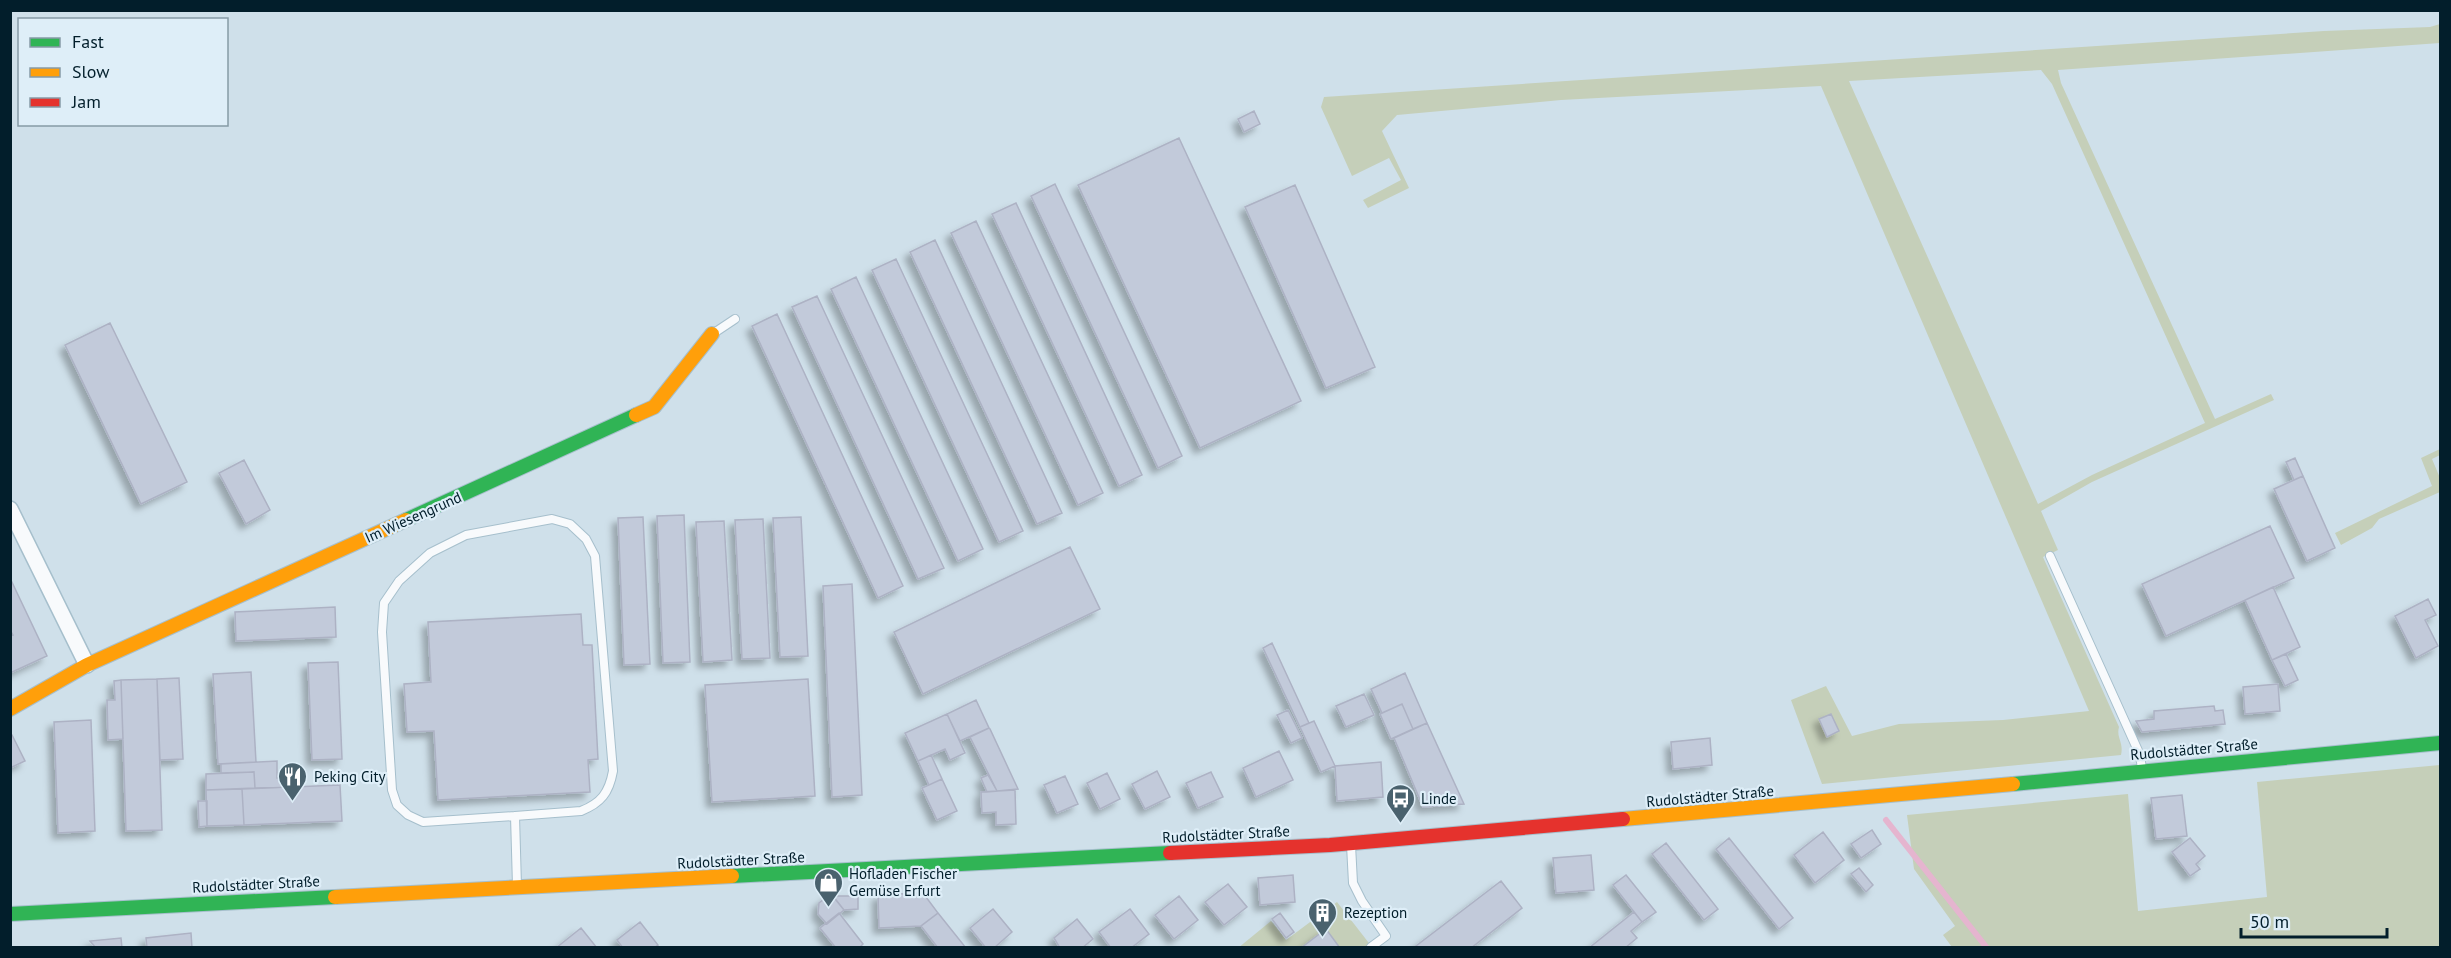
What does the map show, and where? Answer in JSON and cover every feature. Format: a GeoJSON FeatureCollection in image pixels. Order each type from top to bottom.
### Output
{"type":"FeatureCollection","features":[{"type":"Feature","properties":{"kind":"street","name":"Im Wiesengrund"},"geometry":{"type":"LineString","coordinates":[[10,709],[87,665],[654,408],[712,334]]}},
{"type":"Feature","properties":{"kind":"street"},"geometry":{"type":"LineString","coordinates":[[10,509],[87,665]]}},
{"type":"Feature","properties":{"kind":"street","name":"Rudolstädter Straße"},"geometry":{"type":"LineString","coordinates":[[10,914],[1350,844],[1879,797],[2440,743]]}},
{"type":"Feature","properties":{"kind":"lane"},"geometry":{"type":"LineString","coordinates":[[712,334],[735,319]]}},
{"type":"Feature","properties":{"kind":"lane"},"geometry":{"type":"LineString","coordinates":[[552,519],[570,524],[586,539],[595,556],[613,771],[607,794],[581,812],[514,816],[423,822],[408,815],[397,805],[392,790],[382,632],[384,603],[399,581],[430,553],[466,535],[552,519]]}},
{"type":"Feature","properties":{"kind":"lane"},"geometry":{"type":"LineString","coordinates":[[2050,556],[2139,755],[2142,770]]}},
{"type":"Feature","properties":{"kind":"lane"},"geometry":{"type":"LineString","coordinates":[[514,816],[517,888]]}},
{"type":"Feature","properties":{"kind":"lane"},"geometry":{"type":"LineString","coordinates":[[1350,844],[1353,883],[1362,901],[1386,936],[1371,947]]}},
{"type":"Feature","properties":{"kind":"green space"},"geometry":{"type":"Polygon","coordinates":[[[2440,24],[2440,43],[2058,70],[2061,83],[2215,419],[2271,394],[2274,400],[2092,482],[2041,511],[2058,550],[2043,557],[2119,727],[2121,755],[1822,784],[1791,700],[1826,686],[1852,736],[1899,724],[2003,720],[2089,711],[1821,86],[1561,100],[1397,115],[1382,131],[1409,188],[1368,208],[1363,200],[1401,180],[1389,158],[1352,176],[1321,107],[1324,97],[2324,31],[2430,27],[2440,24]],[[2041,70],[1849,81],[2038,504],[2092,475],[2205,423],[2052,84],[2041,70]]]}},
{"type":"Feature","properties":{"kind":"green space"},"geometry":{"type":"Polygon","coordinates":[[[2440,449],[2440,455],[2432,459],[2440,478],[2440,492],[2379,519],[2372,528],[2341,545],[2335,533],[2432,486],[2421,458],[2440,449]]]}},
{"type":"Feature","properties":{"kind":"green space"},"geometry":{"type":"Polygon","coordinates":[[[2440,765],[2440,947],[1952,947],[1943,935],[1955,926],[1914,869],[1907,815],[2128,794],[2138,911],[2267,897],[2257,782],[2440,765]]]}},
{"type":"Feature","properties":{"kind":"green space"},"geometry":{"type":"Polygon","coordinates":[[[1337,902],[1372,947],[1238,948],[1271,921],[1286,940],[1337,902]]]}},
{"type":"Feature","properties":{"kind":"building"},"geometry":{"type":"Polygon","coordinates":[[[1254,111],[1260,124],[1244,132],[1238,119],[1254,111]]]}},
{"type":"Feature","properties":{"kind":"building"},"geometry":{"type":"Polygon","coordinates":[[[1179,138],[1301,401],[1200,448],[1078,185],[1179,138]]]}},
{"type":"Feature","properties":{"kind":"building"},"geometry":{"type":"Polygon","coordinates":[[[1055,184],[1182,456],[1158,468],[1031,196],[1055,184]]]}},
{"type":"Feature","properties":{"kind":"building"},"geometry":{"type":"Polygon","coordinates":[[[1295,185],[1375,367],[1326,388],[1245,207],[1295,185]]]}},
{"type":"Feature","properties":{"kind":"building"},"geometry":{"type":"Polygon","coordinates":[[[1016,203],[1142,475],[1119,486],[992,214],[1016,203]]]}},
{"type":"Feature","properties":{"kind":"building"},"geometry":{"type":"Polygon","coordinates":[[[976,221],[1103,493],[1078,505],[951,233],[976,221]]]}},
{"type":"Feature","properties":{"kind":"building"},"geometry":{"type":"Polygon","coordinates":[[[935,240],[1062,513],[1037,524],[910,252],[935,240]]]}},
{"type":"Feature","properties":{"kind":"building"},"geometry":{"type":"Polygon","coordinates":[[[896,259],[1023,531],[999,542],[872,270],[896,259]]]}},
{"type":"Feature","properties":{"kind":"building"},"geometry":{"type":"Polygon","coordinates":[[[856,277],[983,549],[958,561],[831,289],[856,277]]]}},
{"type":"Feature","properties":{"kind":"building"},"geometry":{"type":"Polygon","coordinates":[[[817,296],[944,568],[918,579],[792,307],[817,296]]]}},
{"type":"Feature","properties":{"kind":"building"},"geometry":{"type":"Polygon","coordinates":[[[777,314],[903,586],[878,598],[752,326],[777,314]]]}},
{"type":"Feature","properties":{"kind":"building"},"geometry":{"type":"Polygon","coordinates":[[[110,323],[187,482],[141,504],[65,345],[110,323]]]}},
{"type":"Feature","properties":{"kind":"building"},"geometry":{"type":"Polygon","coordinates":[[[2295,458],[2303,476],[2294,480],[2286,462],[2295,458]]]}},
{"type":"Feature","properties":{"kind":"building"},"geometry":{"type":"Polygon","coordinates":[[[244,460],[270,510],[246,524],[219,473],[244,460]]]}},
{"type":"Feature","properties":{"kind":"building"},"geometry":{"type":"Polygon","coordinates":[[[2303,476],[2335,548],[2307,561],[2274,489],[2303,476]]]}},
{"type":"Feature","properties":{"kind":"building"},"geometry":{"type":"Polygon","coordinates":[[[684,515],[690,662],[663,663],[657,516],[684,515]]]}},
{"type":"Feature","properties":{"kind":"building"},"geometry":{"type":"Polygon","coordinates":[[[643,517],[650,664],[624,665],[618,518],[643,517]]]}},
{"type":"Feature","properties":{"kind":"building"},"geometry":{"type":"Polygon","coordinates":[[[801,517],[808,656],[780,657],[773,518],[801,517]]]}},
{"type":"Feature","properties":{"kind":"building"},"geometry":{"type":"Polygon","coordinates":[[[763,519],[770,658],[742,659],[735,520],[763,519]]]}},
{"type":"Feature","properties":{"kind":"building"},"geometry":{"type":"Polygon","coordinates":[[[724,521],[732,660],[703,662],[696,522],[724,521]]]}},
{"type":"Feature","properties":{"kind":"building"},"geometry":{"type":"Polygon","coordinates":[[[2270,526],[2294,578],[2166,636],[2142,584],[2270,526]]]}},
{"type":"Feature","properties":{"kind":"building"},"geometry":{"type":"Polygon","coordinates":[[[1070,547],[1100,609],[923,694],[894,632],[1070,547]]]}},
{"type":"Feature","properties":{"kind":"building"},"geometry":{"type":"Polygon","coordinates":[[[10,578],[47,656],[10,673],[10,636],[13,635],[10,630],[10,578]]]}},
{"type":"Feature","properties":{"kind":"building"},"geometry":{"type":"Polygon","coordinates":[[[852,584],[862,795],[832,797],[823,586],[852,584]]]}},
{"type":"Feature","properties":{"kind":"building"},"geometry":{"type":"Polygon","coordinates":[[[2273,587],[2300,647],[2272,660],[2245,600],[2273,587]]]}},
{"type":"Feature","properties":{"kind":"building"},"geometry":{"type":"Polygon","coordinates":[[[2428,599],[2436,615],[2425,620],[2438,646],[2416,658],[2395,616],[2428,599]]]}},
{"type":"Feature","properties":{"kind":"building"},"geometry":{"type":"Polygon","coordinates":[[[335,607],[336,637],[236,641],[235,612],[335,607]]]}},
{"type":"Feature","properties":{"kind":"building"},"geometry":{"type":"Polygon","coordinates":[[[581,614],[583,645],[592,645],[598,759],[588,760],[590,792],[438,800],[434,731],[407,732],[404,684],[431,682],[428,622],[581,614]]]}},
{"type":"Feature","properties":{"kind":"building"},"geometry":{"type":"Polygon","coordinates":[[[1272,643],[1309,723],[1300,727],[1263,648],[1272,643]]]}},
{"type":"Feature","properties":{"kind":"building"},"geometry":{"type":"Polygon","coordinates":[[[2286,654],[2298,680],[2285,686],[2272,660],[2286,654]]]}},
{"type":"Feature","properties":{"kind":"building"},"geometry":{"type":"Polygon","coordinates":[[[338,662],[342,759],[312,760],[308,663],[338,662]]]}},
{"type":"Feature","properties":{"kind":"building"},"geometry":{"type":"Polygon","coordinates":[[[251,672],[256,762],[218,764],[213,674],[251,672]]]}},
{"type":"Feature","properties":{"kind":"building"},"geometry":{"type":"Polygon","coordinates":[[[1405,673],[1427,723],[1413,729],[1402,704],[1382,713],[1371,689],[1405,673]]]}},
{"type":"Feature","properties":{"kind":"building"},"geometry":{"type":"Polygon","coordinates":[[[179,678],[183,759],[160,760],[157,679],[179,678]]]}},
{"type":"Feature","properties":{"kind":"building"},"geometry":{"type":"Polygon","coordinates":[[[157,679],[162,830],[126,831],[121,680],[157,679]]]}},
{"type":"Feature","properties":{"kind":"building"},"geometry":{"type":"Polygon","coordinates":[[[808,679],[815,796],[712,802],[705,685],[808,679]]]}},
{"type":"Feature","properties":{"kind":"building"},"geometry":{"type":"Polygon","coordinates":[[[121,680],[123,739],[108,740],[107,700],[115,700],[114,681],[121,680]]]}},
{"type":"Feature","properties":{"kind":"building"},"geometry":{"type":"Polygon","coordinates":[[[2278,684],[2280,711],[2245,714],[2243,687],[2278,684]]]}},
{"type":"Feature","properties":{"kind":"building"},"geometry":{"type":"Polygon","coordinates":[[[1364,694],[1374,715],[1346,727],[1336,706],[1364,694]]]}},
{"type":"Feature","properties":{"kind":"building"},"geometry":{"type":"Polygon","coordinates":[[[976,700],[989,728],[960,741],[947,714],[976,700]]]}},
{"type":"Feature","properties":{"kind":"building"},"geometry":{"type":"Polygon","coordinates":[[[1402,704],[1413,729],[1391,739],[1380,714],[1402,704]]]}},
{"type":"Feature","properties":{"kind":"building"},"geometry":{"type":"Polygon","coordinates":[[[2214,706],[2215,711],[2223,710],[2225,724],[2142,732],[2136,721],[2154,719],[2154,711],[2214,706]]]}},
{"type":"Feature","properties":{"kind":"building"},"geometry":{"type":"Polygon","coordinates":[[[1288,710],[1302,738],[1291,743],[1277,715],[1288,710]]]}},
{"type":"Feature","properties":{"kind":"building"},"geometry":{"type":"Polygon","coordinates":[[[947,714],[965,753],[950,760],[945,749],[918,761],[905,733],[947,714]]]}},
{"type":"Feature","properties":{"kind":"building"},"geometry":{"type":"Polygon","coordinates":[[[1831,714],[1839,731],[1827,737],[1819,719],[1831,714]]]}},
{"type":"Feature","properties":{"kind":"building"},"geometry":{"type":"Polygon","coordinates":[[[91,720],[95,831],[58,833],[54,722],[91,720]]]}},
{"type":"Feature","properties":{"kind":"building"},"geometry":{"type":"Polygon","coordinates":[[[1314,721],[1335,766],[1321,772],[1300,727],[1314,721]]]}},
{"type":"Feature","properties":{"kind":"building"},"geometry":{"type":"Polygon","coordinates":[[[1427,723],[1464,804],[1423,807],[1394,738],[1427,723]]]}},
{"type":"Feature","properties":{"kind":"building"},"geometry":{"type":"Polygon","coordinates":[[[989,728],[1018,789],[997,791],[970,737],[989,728]]]}},
{"type":"Feature","properties":{"kind":"building"},"geometry":{"type":"Polygon","coordinates":[[[10,735],[25,761],[10,768],[10,735]]]}},
{"type":"Feature","properties":{"kind":"building"},"geometry":{"type":"Polygon","coordinates":[[[1710,738],[1712,765],[1673,769],[1671,742],[1710,738]]]}},
{"type":"Feature","properties":{"kind":"building"},"geometry":{"type":"Polygon","coordinates":[[[1279,751],[1293,780],[1256,797],[1243,768],[1279,751]]]}},
{"type":"Feature","properties":{"kind":"building"},"geometry":{"type":"Polygon","coordinates":[[[931,755],[942,779],[929,785],[918,761],[931,755]]]}},
{"type":"Feature","properties":{"kind":"building"},"geometry":{"type":"Polygon","coordinates":[[[277,761],[277,778],[296,777],[296,787],[255,788],[254,772],[221,773],[221,764],[277,761]]]}},
{"type":"Feature","properties":{"kind":"building"},"geometry":{"type":"Polygon","coordinates":[[[1381,762],[1383,797],[1337,801],[1335,766],[1381,762]]]}},
{"type":"Feature","properties":{"kind":"building"},"geometry":{"type":"Polygon","coordinates":[[[1157,771],[1170,797],[1145,809],[1132,784],[1157,771]]]}},
{"type":"Feature","properties":{"kind":"building"},"geometry":{"type":"Polygon","coordinates":[[[254,772],[255,788],[206,790],[206,774],[254,772]]]}},
{"type":"Feature","properties":{"kind":"building"},"geometry":{"type":"Polygon","coordinates":[[[1211,772],[1223,797],[1198,808],[1186,783],[1211,772]]]}},
{"type":"Feature","properties":{"kind":"building"},"geometry":{"type":"Polygon","coordinates":[[[1107,773],[1120,799],[1100,809],[1087,783],[1107,773]]]}},
{"type":"Feature","properties":{"kind":"building"},"geometry":{"type":"Polygon","coordinates":[[[988,775],[997,791],[987,792],[981,778],[988,775]]]}},
{"type":"Feature","properties":{"kind":"building"},"geometry":{"type":"Polygon","coordinates":[[[1065,776],[1078,804],[1057,813],[1044,785],[1065,776]]]}},
{"type":"Feature","properties":{"kind":"building"},"geometry":{"type":"Polygon","coordinates":[[[942,779],[957,811],[937,820],[922,788],[942,779]]]}},
{"type":"Feature","properties":{"kind":"building"},"geometry":{"type":"Polygon","coordinates":[[[340,785],[342,821],[244,825],[242,789],[340,785]]]}},
{"type":"Feature","properties":{"kind":"building"},"geometry":{"type":"Polygon","coordinates":[[[242,789],[244,825],[207,826],[206,790],[242,789]]]}},
{"type":"Feature","properties":{"kind":"building"},"geometry":{"type":"Polygon","coordinates":[[[1015,790],[1016,824],[996,825],[996,812],[982,813],[981,792],[1015,790]]]}},
{"type":"Feature","properties":{"kind":"building"},"geometry":{"type":"Polygon","coordinates":[[[2182,795],[2187,836],[2156,839],[2151,798],[2182,795]]]}},
{"type":"Feature","properties":{"kind":"building"},"geometry":{"type":"Polygon","coordinates":[[[198,801],[207,801],[207,826],[199,827],[198,801]]]}},
{"type":"Feature","properties":{"kind":"building"},"geometry":{"type":"Polygon","coordinates":[[[1872,830],[1881,844],[1861,858],[1851,844],[1872,830]]]}},
{"type":"Feature","properties":{"kind":"building"},"geometry":{"type":"Polygon","coordinates":[[[1823,832],[1844,860],[1815,883],[1794,855],[1823,832]]]}},
{"type":"Feature","properties":{"kind":"building"},"geometry":{"type":"Polygon","coordinates":[[[1729,838],[1793,918],[1779,929],[1716,849],[1729,838]]]}},
{"type":"Feature","properties":{"kind":"building"},"geometry":{"type":"Polygon","coordinates":[[[2190,838],[2205,856],[2196,864],[2200,869],[2190,876],[2172,852],[2190,838]]]}},
{"type":"Feature","properties":{"kind":"building"},"geometry":{"type":"Polygon","coordinates":[[[1666,843],[1718,909],[1704,920],[1652,854],[1666,843]]]}},
{"type":"Feature","properties":{"kind":"building"},"geometry":{"type":"Polygon","coordinates":[[[1591,855],[1594,890],[1556,893],[1553,858],[1591,855]]]}},
{"type":"Feature","properties":{"kind":"building"},"geometry":{"type":"Polygon","coordinates":[[[1859,868],[1873,885],[1866,892],[1851,874],[1859,868]]]}},
{"type":"Feature","properties":{"kind":"building"},"geometry":{"type":"Polygon","coordinates":[[[1293,875],[1295,902],[1260,905],[1258,878],[1293,875]]]}},
{"type":"Feature","properties":{"kind":"building"},"geometry":{"type":"Polygon","coordinates":[[[1626,875],[1656,912],[1642,922],[1613,885],[1626,875]]]}},
{"type":"Feature","properties":{"kind":"building"},"geometry":{"type":"Polygon","coordinates":[[[1501,881],[1522,908],[1471,948],[1417,948],[1416,946],[1501,881]]]}},
{"type":"Feature","properties":{"kind":"building"},"geometry":{"type":"Polygon","coordinates":[[[1228,884],[1247,907],[1224,925],[1205,902],[1228,884]]]}},
{"type":"Feature","properties":{"kind":"building"},"geometry":{"type":"Polygon","coordinates":[[[923,893],[938,913],[921,926],[879,928],[878,895],[923,893]]]}},
{"type":"Feature","properties":{"kind":"building"},"geometry":{"type":"Polygon","coordinates":[[[831,894],[844,910],[827,924],[818,914],[819,903],[831,894]]]}},
{"type":"Feature","properties":{"kind":"building"},"geometry":{"type":"Polygon","coordinates":[[[833,896],[858,896],[858,909],[844,910],[833,896]]]}},
{"type":"Feature","properties":{"kind":"building"},"geometry":{"type":"Polygon","coordinates":[[[1179,896],[1198,920],[1174,939],[1155,915],[1179,896]]]}},
{"type":"Feature","properties":{"kind":"building"},"geometry":{"type":"Polygon","coordinates":[[[993,909],[1012,932],[994,948],[986,948],[970,928],[993,909]]]}},
{"type":"Feature","properties":{"kind":"building"},"geometry":{"type":"Polygon","coordinates":[[[1130,909],[1149,934],[1131,948],[1111,948],[1099,932],[1130,909]]]}},
{"type":"Feature","properties":{"kind":"building"},"geometry":{"type":"Polygon","coordinates":[[[1634,912],[1642,922],[1631,931],[1637,938],[1625,948],[1589,948],[1634,912]]]}},
{"type":"Feature","properties":{"kind":"building"},"geometry":{"type":"Polygon","coordinates":[[[839,913],[863,944],[859,948],[836,948],[820,928],[839,913]]]}},
{"type":"Feature","properties":{"kind":"building"},"geometry":{"type":"Polygon","coordinates":[[[938,913],[966,948],[938,948],[921,926],[938,913]]]}},
{"type":"Feature","properties":{"kind":"building"},"geometry":{"type":"Polygon","coordinates":[[[1280,913],[1294,932],[1286,938],[1272,919],[1280,913]]]}},
{"type":"Feature","properties":{"kind":"building"},"geometry":{"type":"Polygon","coordinates":[[[1077,919],[1093,939],[1082,948],[1060,948],[1054,938],[1077,919]]]}},
{"type":"Feature","properties":{"kind":"building"},"geometry":{"type":"Polygon","coordinates":[[[640,922],[658,945],[654,948],[623,948],[617,940],[640,922]]]}},
{"type":"Feature","properties":{"kind":"building"},"geometry":{"type":"Polygon","coordinates":[[[581,928],[597,948],[556,948],[581,928]]]}},
{"type":"Feature","properties":{"kind":"building","name":"Rezeption"},"geometry":{"type":"Polygon","coordinates":[[[1326,929],[1340,948],[1301,948],[1326,929]]]}},
{"type":"Feature","properties":{"kind":"building"},"geometry":{"type":"Polygon","coordinates":[[[191,933],[192,948],[147,948],[146,938],[191,933]]]}},
{"type":"Feature","properties":{"kind":"building"},"geometry":{"type":"Polygon","coordinates":[[[121,938],[122,948],[96,948],[90,941],[121,938]]]}},
{"type":"Feature","properties":{"kind":"waterway"},"geometry":{"type":"LineString","coordinates":[[1886,820],[1987,948]]}},
{"type":"Feature","properties":{"kind":"traffic: fast"},"geometry":{"type":"LineString","coordinates":[[406,520],[636,415]]}},
{"type":"Feature","properties":{"kind":"traffic: fast"},"geometry":{"type":"LineString","coordinates":[[2013,784],[2440,743]]}},
{"type":"Feature","properties":{"kind":"traffic: fast"},"geometry":{"type":"LineString","coordinates":[[732,876],[1170,853]]}},
{"type":"Feature","properties":{"kind":"traffic: fast"},"geometry":{"type":"LineString","coordinates":[[10,914],[335,897]]}},
{"type":"Feature","properties":{"kind":"traffic: slow"},"geometry":{"type":"LineString","coordinates":[[636,415],[654,407],[712,334]]}},
{"type":"Feature","properties":{"kind":"traffic: slow"},"geometry":{"type":"LineString","coordinates":[[10,709],[87,665],[406,520]]}},
{"type":"Feature","properties":{"kind":"traffic: slow"},"geometry":{"type":"LineString","coordinates":[[1623,819],[2013,784]]}},
{"type":"Feature","properties":{"kind":"traffic: slow"},"geometry":{"type":"LineString","coordinates":[[335,897],[732,876]]}},
{"type":"Feature","properties":{"kind":"traffic: jam"},"geometry":{"type":"LineString","coordinates":[[1170,853],[1330,845],[1623,819]]}},
{"type":"Feature","properties":{"kind":"place","name":"Peking City"},"geometry":{"type":"Point","coordinates":[293,802]}},
{"type":"Feature","properties":{"kind":"place","name":"Linde"},"geometry":{"type":"Point","coordinates":[1400,824]}},
{"type":"Feature","properties":{"kind":"place","name":"Hofladen Fischer Gemüse Erfurt"},"geometry":{"type":"Point","coordinates":[828,908]}},
{"type":"Feature","properties":{"kind":"place","name":"Rezeption"},"geometry":{"type":"Point","coordinates":[1323,938]}}]}
